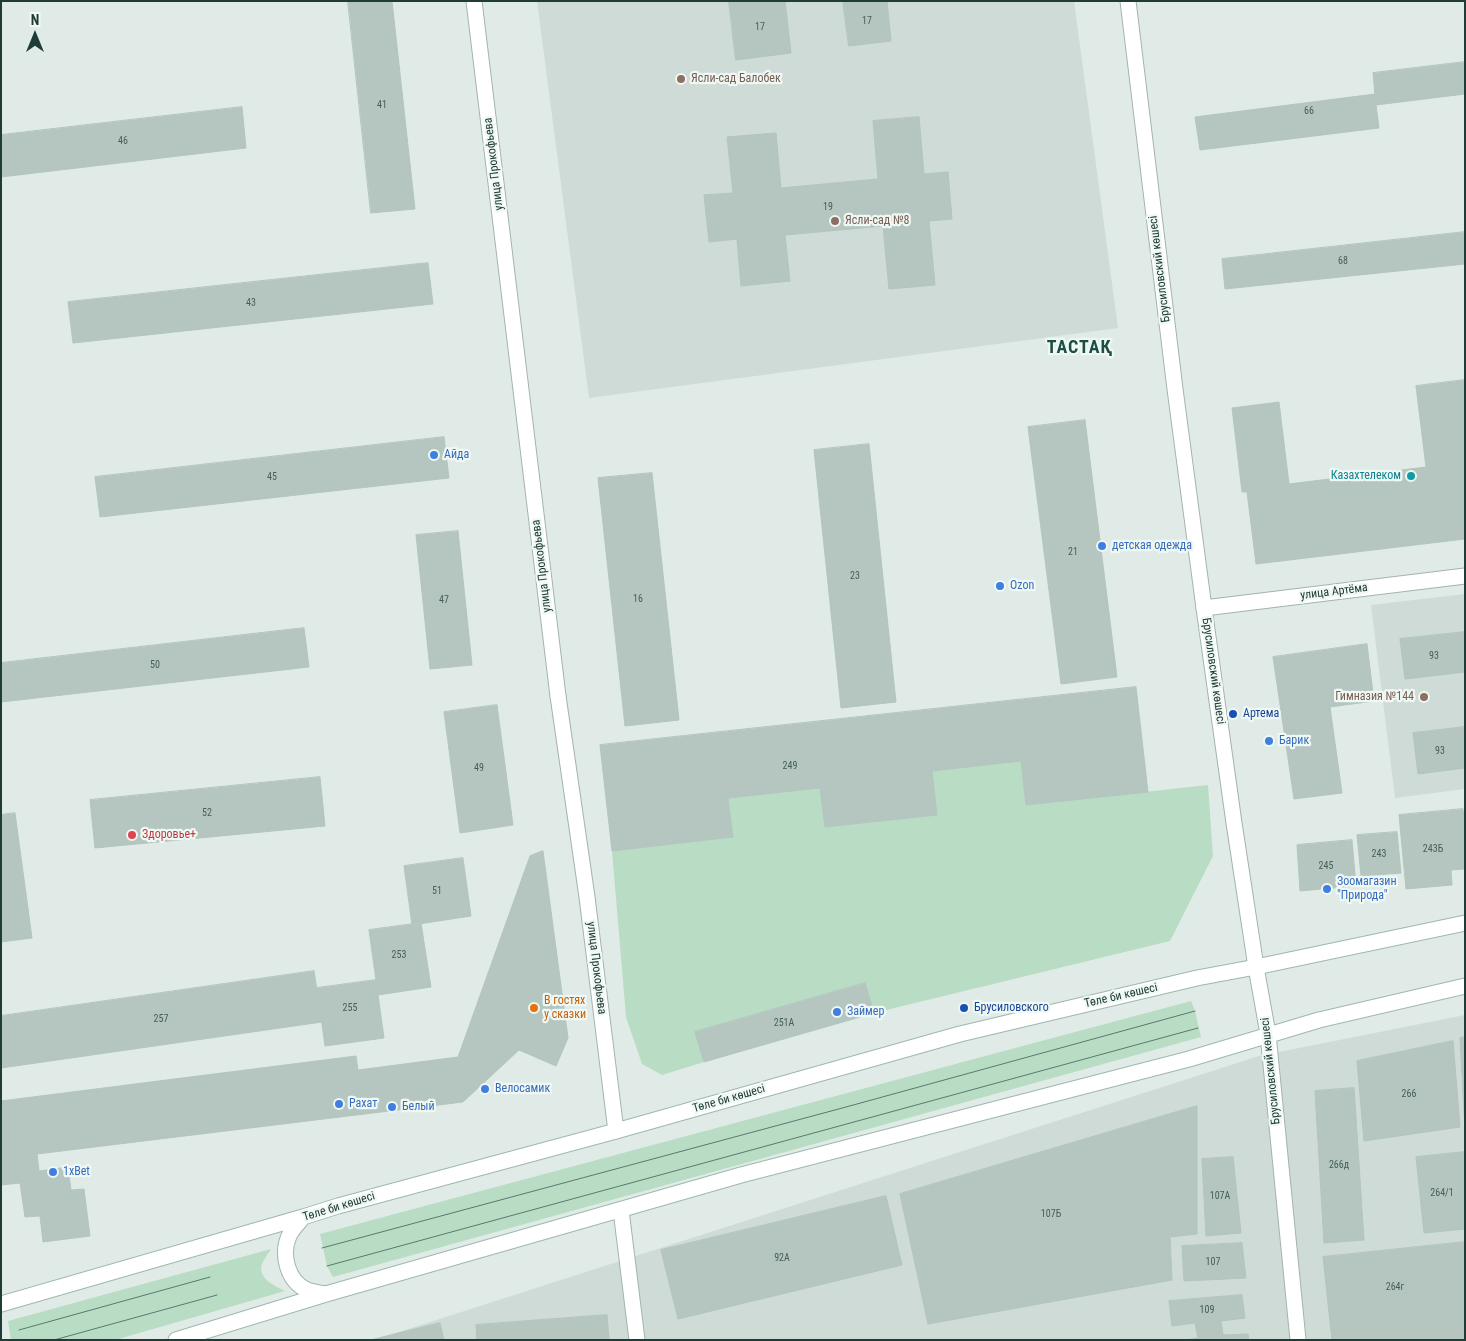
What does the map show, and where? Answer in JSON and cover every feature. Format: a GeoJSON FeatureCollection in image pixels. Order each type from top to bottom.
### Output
{"type":"FeatureCollection","features":[{"type":"Feature","properties":{"kind":"main road","name":"улица Прокофьева"},"geometry":{"type":"LineString","coordinates":[[474,1],[558,696],[587,898],[616,1131]]}},
{"type":"Feature","properties":{"kind":"main road","name":"Брусиловский көшесі"},"geometry":{"type":"LineString","coordinates":[[1128,1],[1175,389],[1204,608],[1256,967],[1268,1034],[1298,1340]]}},
{"type":"Feature","properties":{"kind":"main road","name":"улица Артёма"},"geometry":{"type":"LineString","coordinates":[[1204,608],[1465,576]]}},
{"type":"Feature","properties":{"kind":"main road","name":"Төле би көшесі"},"geometry":{"type":"LineString","coordinates":[[1,1304],[303,1218],[338,1206],[616,1131],[960,1034],[1197,978],[1465,922]]}},
{"type":"Feature","properties":{"kind":"main road"},"geometry":{"type":"LineString","coordinates":[[176,1340],[326,1294],[751,1173],[1189,1059],[1319,1020],[1465,986]]}},
{"type":"Feature","properties":{"kind":"main road"},"geometry":{"type":"LineString","coordinates":[[621,1210],[637,1340]]}},
{"type":"Feature","properties":{"kind":"main road"},"geometry":{"type":"LineString","coordinates":[[303,1218],[290,1234],[285,1248],[287,1267],[295,1282],[307,1290],[326,1294]]}},
{"type":"Feature","properties":{"kind":"shaded area","name":"Ясли-сад №8"},"geometry":{"type":"Polygon","coordinates":[[[537,1],[1074,1],[1118,328],[589,398],[537,1]]]}},
{"type":"Feature","properties":{"kind":"shaded area","name":"Гимназия №144"},"geometry":{"type":"Polygon","coordinates":[[[1465,594],[1465,789],[1395,798],[1371,605],[1465,594]]]}},
{"type":"Feature","properties":{"kind":"shaded area"},"geometry":{"type":"Polygon","coordinates":[[[1465,1015],[1465,1340],[374,1340],[1259,1056],[1465,1015]]]}},
{"type":"Feature","properties":{"kind":"green space"},"geometry":{"type":"Polygon","coordinates":[[[1021,761],[1026,805],[1208,785],[1213,856],[1170,941],[874,1013],[864,983],[696,1032],[704,1062],[662,1075],[642,1064],[626,1017],[612,851],[733,837],[728,798],[820,788],[825,827],[937,815],[932,771],[1021,761]]]}},
{"type":"Feature","properties":{"kind":"green space"},"geometry":{"type":"Polygon","coordinates":[[[1191,1001],[1201,1037],[333,1277],[327,1266],[320,1234],[1191,1001]]]}},
{"type":"Feature","properties":{"kind":"green space"},"geometry":{"type":"Polygon","coordinates":[[[271,1249],[262,1264],[262,1273],[268,1281],[285,1291],[115,1340],[11,1340],[8,1321],[271,1249]]]}},
{"type":"Feature","properties":{"kind":"building"},"geometry":{"type":"Polygon","coordinates":[[[348,1],[392,1],[415,209],[371,213],[348,1]]]}},
{"type":"Feature","properties":{"kind":"building"},"geometry":{"type":"Polygon","coordinates":[[[729,1],[785,1],[791,53],[736,60],[729,1]]]}},
{"type":"Feature","properties":{"kind":"building"},"geometry":{"type":"Polygon","coordinates":[[[843,1],[887,1],[891,41],[849,46],[843,1]]]}},
{"type":"Feature","properties":{"kind":"building"},"geometry":{"type":"Polygon","coordinates":[[[1465,62],[1465,94],[1376,105],[1379,128],[1200,150],[1195,117],[1375,94],[1373,73],[1465,62]]]}},
{"type":"Feature","properties":{"kind":"building"},"geometry":{"type":"Polygon","coordinates":[[[242,107],[246,148],[1,177],[1,135],[242,107]]]}},
{"type":"Feature","properties":{"kind":"building"},"geometry":{"type":"Polygon","coordinates":[[[919,117],[924,174],[948,172],[952,219],[929,221],[935,285],[889,289],[883,226],[785,235],[790,281],[741,286],[737,239],[709,242],[704,195],[733,193],[727,137],[776,133],[781,188],[878,179],[873,121],[919,117]]]}},
{"type":"Feature","properties":{"kind":"building"},"geometry":{"type":"Polygon","coordinates":[[[1465,232],[1465,264],[1225,289],[1222,259],[1465,232]]]}},
{"type":"Feature","properties":{"kind":"building"},"geometry":{"type":"Polygon","coordinates":[[[428,263],[433,304],[73,343],[68,302],[428,263]]]}},
{"type":"Feature","properties":{"kind":"building","name":"Казахтелеком"},"geometry":{"type":"Polygon","coordinates":[[[1465,380],[1465,539],[1256,564],[1247,492],[1242,492],[1232,408],[1279,402],[1289,484],[1426,467],[1416,386],[1465,380]]]}},
{"type":"Feature","properties":{"kind":"building"},"geometry":{"type":"Polygon","coordinates":[[[1085,420],[1117,677],[1061,684],[1028,427],[1085,420]]]}},
{"type":"Feature","properties":{"kind":"building"},"geometry":{"type":"Polygon","coordinates":[[[444,437],[449,478],[100,517],[95,477],[444,437]]]}},
{"type":"Feature","properties":{"kind":"building"},"geometry":{"type":"Polygon","coordinates":[[[869,444],[896,702],[841,708],[814,450],[869,444]]]}},
{"type":"Feature","properties":{"kind":"building"},"geometry":{"type":"Polygon","coordinates":[[[652,473],[679,720],[625,726],[598,478],[652,473]]]}},
{"type":"Feature","properties":{"kind":"building"},"geometry":{"type":"Polygon","coordinates":[[[458,531],[472,665],[430,669],[416,535],[458,531]]]}},
{"type":"Feature","properties":{"kind":"building"},"geometry":{"type":"Polygon","coordinates":[[[304,628],[309,667],[1,702],[1,663],[304,628]]]}},
{"type":"Feature","properties":{"kind":"building"},"geometry":{"type":"Polygon","coordinates":[[[1465,632],[1465,672],[1405,679],[1400,639],[1465,632]]]}},
{"type":"Feature","properties":{"kind":"building"},"geometry":{"type":"Polygon","coordinates":[[[1367,644],[1374,701],[1330,707],[1342,793],[1294,799],[1273,657],[1367,644]]]}},
{"type":"Feature","properties":{"kind":"building"},"geometry":{"type":"Polygon","coordinates":[[[1136,687],[1148,792],[1026,805],[1021,761],[932,771],[937,815],[825,827],[820,788],[728,798],[733,837],[612,851],[600,745],[1136,687]]]}},
{"type":"Feature","properties":{"kind":"building"},"geometry":{"type":"Polygon","coordinates":[[[497,705],[513,825],[460,833],[444,712],[497,705]]]}},
{"type":"Feature","properties":{"kind":"building"},"geometry":{"type":"Polygon","coordinates":[[[1465,727],[1465,768],[1418,774],[1413,733],[1465,727]]]}},
{"type":"Feature","properties":{"kind":"building"},"geometry":{"type":"Polygon","coordinates":[[[320,777],[325,826],[95,848],[90,800],[320,777]]]}},
{"type":"Feature","properties":{"kind":"building"},"geometry":{"type":"Polygon","coordinates":[[[1463,809],[1465,869],[1451,870],[1452,885],[1406,889],[1399,815],[1463,809]]]}},
{"type":"Feature","properties":{"kind":"building"},"geometry":{"type":"Polygon","coordinates":[[[15,813],[32,938],[1,942],[1,815],[15,813]]]}},
{"type":"Feature","properties":{"kind":"building"},"geometry":{"type":"Polygon","coordinates":[[[1397,832],[1401,873],[1361,876],[1357,835],[1397,832]]]}},
{"type":"Feature","properties":{"kind":"building"},"geometry":{"type":"Polygon","coordinates":[[[1352,840],[1356,886],[1300,891],[1297,845],[1352,840]]]}},
{"type":"Feature","properties":{"kind":"building"},"geometry":{"type":"Polygon","coordinates":[[[543,851],[568,1038],[556,1066],[519,1050],[463,1102],[37,1154],[39,1171],[68,1167],[71,1190],[84,1189],[90,1236],[43,1242],[40,1216],[25,1217],[20,1183],[1,1185],[1,1101],[356,1056],[358,1070],[458,1057],[530,856],[543,851]]]}},
{"type":"Feature","properties":{"kind":"building"},"geometry":{"type":"Polygon","coordinates":[[[463,858],[471,916],[412,925],[404,866],[463,858]]]}},
{"type":"Feature","properties":{"kind":"building"},"geometry":{"type":"Polygon","coordinates":[[[421,923],[431,987],[378,995],[369,930],[421,923]]]}},
{"type":"Feature","properties":{"kind":"building"},"geometry":{"type":"Polygon","coordinates":[[[314,971],[322,1022],[1,1068],[1,1016],[314,971]]]}},
{"type":"Feature","properties":{"kind":"building"},"geometry":{"type":"Polygon","coordinates":[[[376,980],[384,1038],[325,1046],[317,988],[376,980]]]}},
{"type":"Feature","properties":{"kind":"building"},"geometry":{"type":"Polygon","coordinates":[[[865,983],[874,1013],[704,1062],[695,1032],[865,983]]]}},
{"type":"Feature","properties":{"kind":"building"},"geometry":{"type":"Polygon","coordinates":[[[1465,1037],[1465,1127],[1460,1038],[1465,1037]]]}},
{"type":"Feature","properties":{"kind":"building"},"geometry":{"type":"Polygon","coordinates":[[[1453,1041],[1460,1127],[1364,1141],[1357,1061],[1453,1041]]]}},
{"type":"Feature","properties":{"kind":"building"},"geometry":{"type":"Polygon","coordinates":[[[1354,1088],[1364,1240],[1324,1243],[1315,1091],[1354,1088]]]}},
{"type":"Feature","properties":{"kind":"building"},"geometry":{"type":"Polygon","coordinates":[[[1197,1106],[1197,1234],[1170,1237],[1172,1280],[928,1324],[900,1194],[1197,1106]]]}},
{"type":"Feature","properties":{"kind":"building"},"geometry":{"type":"Polygon","coordinates":[[[1465,1152],[1465,1229],[1424,1233],[1416,1157],[1465,1152]]]}},
{"type":"Feature","properties":{"kind":"building"},"geometry":{"type":"Polygon","coordinates":[[[1233,1157],[1241,1233],[1206,1236],[1202,1159],[1233,1157]]]}},
{"type":"Feature","properties":{"kind":"building"},"geometry":{"type":"Polygon","coordinates":[[[886,1196],[902,1265],[678,1319],[661,1250],[886,1196]]]}},
{"type":"Feature","properties":{"kind":"building"},"geometry":{"type":"Polygon","coordinates":[[[1465,1242],[1465,1340],[1332,1340],[1323,1257],[1465,1242]]]}},
{"type":"Feature","properties":{"kind":"building"},"geometry":{"type":"Polygon","coordinates":[[[1242,1243],[1246,1278],[1184,1281],[1182,1246],[1242,1243]]]}},
{"type":"Feature","properties":{"kind":"building"},"geometry":{"type":"Polygon","coordinates":[[[1242,1295],[1245,1318],[1221,1321],[1223,1335],[1248,1334],[1249,1340],[1186,1340],[1198,1338],[1195,1323],[1172,1326],[1169,1301],[1242,1295]]]}},
{"type":"Feature","properties":{"kind":"building"},"geometry":{"type":"Polygon","coordinates":[[[607,1315],[609,1340],[477,1340],[476,1325],[607,1315]]]}},
{"type":"Feature","properties":{"kind":"building"},"geometry":{"type":"Polygon","coordinates":[[[440,1323],[444,1340],[371,1340],[440,1323]]]}},
{"type":"Feature","properties":{"kind":"tram line"},"geometry":{"type":"LineString","coordinates":[[322,1248],[1195,1011]]}},
{"type":"Feature","properties":{"kind":"tram line"},"geometry":{"type":"LineString","coordinates":[[327,1266],[1198,1028]]}},
{"type":"Feature","properties":{"kind":"tram line"},"geometry":{"type":"LineString","coordinates":[[19,1330],[210,1277]]}},
{"type":"Feature","properties":{"kind":"tram line"},"geometry":{"type":"LineString","coordinates":[[54,1340],[217,1295]]}},
{"type":"Feature","properties":{"kind":"place","name":"Ясли-сад Балобек"},"geometry":{"type":"Point","coordinates":[681,79]}},
{"type":"Feature","properties":{"kind":"place","name":"Ясли-сад №8"},"geometry":{"type":"Point","coordinates":[835,221]}},
{"type":"Feature","properties":{"kind":"place","name":"Айда"},"geometry":{"type":"Point","coordinates":[434,455]}},
{"type":"Feature","properties":{"kind":"place","name":"Казахтелеком"},"geometry":{"type":"Point","coordinates":[1411,476]}},
{"type":"Feature","properties":{"kind":"place","name":"детская одежда"},"geometry":{"type":"Point","coordinates":[1102,546]}},
{"type":"Feature","properties":{"kind":"place","name":"Ozon"},"geometry":{"type":"Point","coordinates":[1000,586]}},
{"type":"Feature","properties":{"kind":"place","name":"Гимназия №144"},"geometry":{"type":"Point","coordinates":[1424,697]}},
{"type":"Feature","properties":{"kind":"place","name":"Артема"},"geometry":{"type":"Point","coordinates":[1233,714]}},
{"type":"Feature","properties":{"kind":"place","name":"Барик"},"geometry":{"type":"Point","coordinates":[1269,741]}},
{"type":"Feature","properties":{"kind":"place","name":"Здоровье+"},"geometry":{"type":"Point","coordinates":[132,835]}},
{"type":"Feature","properties":{"kind":"place","name":"Зоомагазин \"Природа\""},"geometry":{"type":"Point","coordinates":[1327,889]}},
{"type":"Feature","properties":{"kind":"place","name":"В гостях у сказки"},"geometry":{"type":"Point","coordinates":[534,1008]}},
{"type":"Feature","properties":{"kind":"place","name":"Брусиловского"},"geometry":{"type":"Point","coordinates":[964,1008]}},
{"type":"Feature","properties":{"kind":"place","name":"Займер"},"geometry":{"type":"Point","coordinates":[837,1012]}},
{"type":"Feature","properties":{"kind":"place","name":"Велосамик"},"geometry":{"type":"Point","coordinates":[485,1089]}},
{"type":"Feature","properties":{"kind":"place","name":"Рахат"},"geometry":{"type":"Point","coordinates":[339,1104]}},
{"type":"Feature","properties":{"kind":"place","name":"Белый"},"geometry":{"type":"Point","coordinates":[392,1107]}},
{"type":"Feature","properties":{"kind":"place","name":"1xBet"},"geometry":{"type":"Point","coordinates":[53,1172]}},
{"type":"Feature","properties":{"kind":"district","name":"ТАСТАҚ"},"geometry":{"type":"Point","coordinates":[1080,348]}}]}
